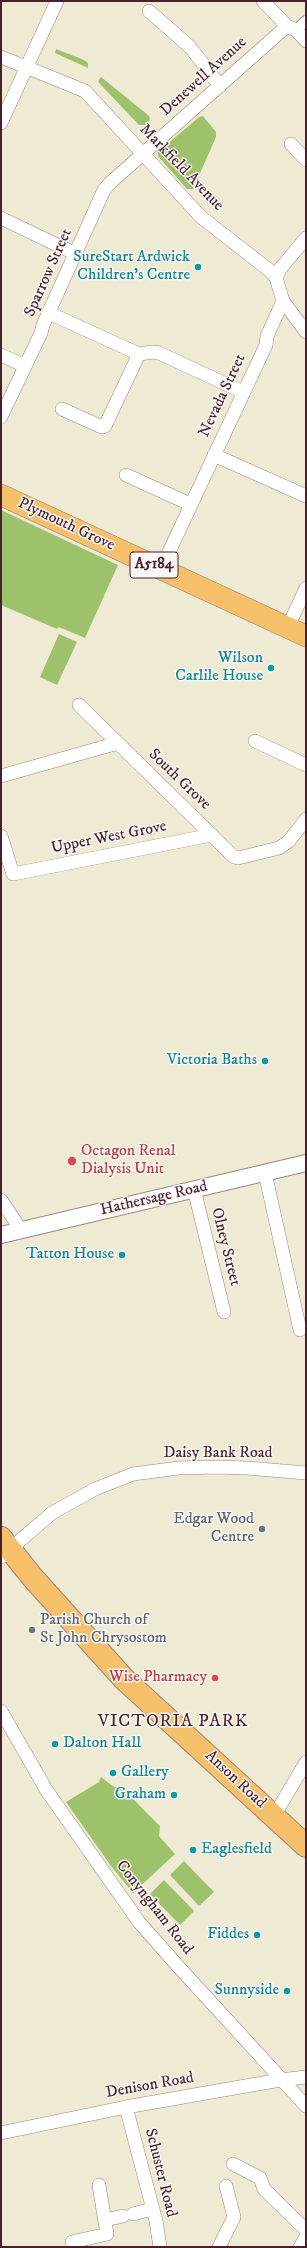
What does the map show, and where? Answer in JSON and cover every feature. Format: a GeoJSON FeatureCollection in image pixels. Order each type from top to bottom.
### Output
{"type":"FeatureCollection","features":[{"type":"Feature","properties":{"kind":"highway","name":"Anson Road"},"geometry":{"type":"LineString","coordinates":[[4,1549],[124,1679],[306,1846]]}},
{"type":"Feature","properties":{"kind":"main road","name":"Plymouth Grove"},"geometry":{"type":"LineString","coordinates":[[1,495],[297,631]]}},
{"type":"Feature","properties":{"kind":"street"},"geometry":{"type":"LineString","coordinates":[[1,123],[57,1]]}},
{"type":"Feature","properties":{"kind":"street"},"geometry":{"type":"LineString","coordinates":[[263,1],[306,41]]}},
{"type":"Feature","properties":{"kind":"street"},"geometry":{"type":"LineString","coordinates":[[149,11],[190,47],[220,86]]}},
{"type":"Feature","properties":{"kind":"street"},"geometry":{"type":"LineString","coordinates":[[292,28],[306,21]]}},
{"type":"Feature","properties":{"kind":"street","name":"Denewell Avenue"},"geometry":{"type":"LineString","coordinates":[[143,154],[220,86],[292,28]]}},
{"type":"Feature","properties":{"kind":"street","name":"Markfield Avenue"},"geometry":{"type":"LineString","coordinates":[[1,57],[85,91],[201,217],[269,270],[276,278],[283,301],[306,332]]}},
{"type":"Feature","properties":{"kind":"street"},"geometry":{"type":"LineString","coordinates":[[291,144],[306,160]]}},
{"type":"Feature","properties":{"kind":"street","name":"Sparrow Street"},"geometry":{"type":"LineString","coordinates":[[1,416],[104,190],[143,154]]}},
{"type":"Feature","properties":{"kind":"street"},"geometry":{"type":"LineString","coordinates":[[1,218],[76,254]]}},
{"type":"Feature","properties":{"kind":"street"},"geometry":{"type":"LineString","coordinates":[[276,278],[280,269],[306,238]]}},
{"type":"Feature","properties":{"kind":"street","name":"Nevada Street"},"geometry":{"type":"LineString","coordinates":[[161,569],[190,504],[266,345],[267,336],[283,301]]}},
{"type":"Feature","properties":{"kind":"street"},"geometry":{"type":"LineString","coordinates":[[49,313],[139,354],[153,352],[159,353],[243,392]]}},
{"type":"Feature","properties":{"kind":"street"},"geometry":{"type":"LineString","coordinates":[[62,409],[102,427],[105,426],[139,354]]}},
{"type":"Feature","properties":{"kind":"street"},"geometry":{"type":"LineString","coordinates":[[1,355],[25,366]]}},
{"type":"Feature","properties":{"kind":"street"},"geometry":{"type":"LineString","coordinates":[[214,454],[306,496]]}},
{"type":"Feature","properties":{"kind":"street"},"geometry":{"type":"LineString","coordinates":[[126,475],[190,504]]}},
{"type":"Feature","properties":{"kind":"street"},"geometry":{"type":"LineString","coordinates":[[297,631],[306,588]]}},
{"type":"Feature","properties":{"kind":"street","name":"South Grove"},"geometry":{"type":"LineString","coordinates":[[79,705],[234,857],[238,858],[279,848],[289,841],[306,819]]}},
{"type":"Feature","properties":{"kind":"street"},"geometry":{"type":"LineString","coordinates":[[255,741],[306,765]]}},
{"type":"Feature","properties":{"kind":"street"},"geometry":{"type":"LineString","coordinates":[[1,776],[118,743]]}},
{"type":"Feature","properties":{"kind":"street","name":"Upper West Grove"},"geometry":{"type":"LineString","coordinates":[[2,844],[13,874],[212,835]]}},
{"type":"Feature","properties":{"kind":"street","name":"Hathersage Road"},"geometry":{"type":"LineString","coordinates":[[1,1235],[306,1163]]}},
{"type":"Feature","properties":{"kind":"street"},"geometry":{"type":"LineString","coordinates":[[265,1173],[300,1330]]}},
{"type":"Feature","properties":{"kind":"street","name":"Olney Street"},"geometry":{"type":"LineString","coordinates":[[194,1189],[224,1312]]}},
{"type":"Feature","properties":{"kind":"street"},"geometry":{"type":"LineString","coordinates":[[1,1200],[21,1230]]}},
{"type":"Feature","properties":{"kind":"street","name":"Daisy Bank Road"},"geometry":{"type":"LineString","coordinates":[[4,1549],[52,1513],[95,1489],[133,1474],[179,1468],[247,1468],[306,1473]]}},
{"type":"Feature","properties":{"kind":"street","name":"Conyngham Road"},"geometry":{"type":"LineString","coordinates":[[1,1711],[47,1792],[139,1922],[280,2080],[306,2106]]}},
{"type":"Feature","properties":{"kind":"street"},"geometry":{"type":"LineString","coordinates":[[274,1816],[306,1762]]}},
{"type":"Feature","properties":{"kind":"street","name":"Denison Road"},"geometry":{"type":"LineString","coordinates":[[1,2133],[126,2107],[280,2080],[306,2077]]}},
{"type":"Feature","properties":{"kind":"street","name":"Schuster Road"},"geometry":{"type":"LineString","coordinates":[[126,2107],[160,2247]]}},
{"type":"Feature","properties":{"kind":"street"},"geometry":{"type":"LineString","coordinates":[[233,2164],[260,2178],[264,2189],[306,2230]]}},
{"type":"Feature","properties":{"kind":"street"},"geometry":{"type":"LineString","coordinates":[[72,2242],[107,2234],[99,2185]]}},
{"type":"Feature","properties":{"kind":"street"},"geometry":{"type":"LineString","coordinates":[[219,2247],[234,2217],[226,2186]]}},
{"type":"Feature","properties":{"kind":"street"},"geometry":{"type":"LineString","coordinates":[[105,2220],[152,2209]]}},
{"type":"Feature","properties":{"kind":"street"},"geometry":{"type":"LineString","coordinates":[[300,2247],[306,2237]]}},
{"type":"Feature","properties":{"kind":"green space"},"geometry":{"type":"Polygon","coordinates":[[[56,49],[84,60],[88,63],[88,68],[55,53],[56,49]]]}},
{"type":"Feature","properties":{"kind":"green space"},"geometry":{"type":"Polygon","coordinates":[[[101,77],[148,115],[150,118],[147,125],[139,125],[100,84],[98,81],[101,77]]]}},
{"type":"Feature","properties":{"kind":"green space"},"geometry":{"type":"Polygon","coordinates":[[[203,116],[216,132],[216,137],[193,189],[187,189],[158,156],[158,152],[199,117],[203,116]]]}},
{"type":"Feature","properties":{"kind":"green space"},"geometry":{"type":"Polygon","coordinates":[[[1,510],[118,565],[85,638],[59,627],[57,629],[1,605],[1,510]]]}},
{"type":"Feature","properties":{"kind":"green space"},"geometry":{"type":"Polygon","coordinates":[[[59,634],[77,642],[57,685],[40,677],[59,634]]]}},
{"type":"Feature","properties":{"kind":"green space"},"geometry":{"type":"Polygon","coordinates":[[[101,1777],[114,1787],[122,1787],[160,1826],[159,1836],[175,1854],[133,1893],[111,1866],[66,1802],[99,1782],[101,1777]]]}},
{"type":"Feature","properties":{"kind":"green space"},"geometry":{"type":"Polygon","coordinates":[[[184,1861],[214,1892],[199,1906],[170,1875],[184,1861]]]}},
{"type":"Feature","properties":{"kind":"green space"},"geometry":{"type":"Polygon","coordinates":[[[164,1880],[194,1911],[180,1925],[150,1894],[164,1880]]]}},
{"type":"Feature","properties":{"kind":"place","name":"SureStart Ardwick Children's Centre"},"geometry":{"type":"Point","coordinates":[198,267]}},
{"type":"Feature","properties":{"kind":"place","name":"Wilson Carlile House"},"geometry":{"type":"Point","coordinates":[271,668]}},
{"type":"Feature","properties":{"kind":"place","name":"Victoria Baths"},"geometry":{"type":"Point","coordinates":[265,1061]}},
{"type":"Feature","properties":{"kind":"place","name":"Octagon Renal Dialysis Unit"},"geometry":{"type":"Point","coordinates":[72,1161]}},
{"type":"Feature","properties":{"kind":"place","name":"Tatton House"},"geometry":{"type":"Point","coordinates":[122,1255]}},
{"type":"Feature","properties":{"kind":"place","name":"Edgar Wood Centre"},"geometry":{"type":"Point","coordinates":[262,1529]}},
{"type":"Feature","properties":{"kind":"place","name":"Parish Church of St John Chrysostom"},"geometry":{"type":"Point","coordinates":[32,1630]}},
{"type":"Feature","properties":{"kind":"place","name":"Wise Pharmacy"},"geometry":{"type":"Point","coordinates":[215,1678]}},
{"type":"Feature","properties":{"kind":"place","name":"Dalton Hall"},"geometry":{"type":"Point","coordinates":[55,1744]}},
{"type":"Feature","properties":{"kind":"place","name":"Gallery"},"geometry":{"type":"Point","coordinates":[113,1773]}},
{"type":"Feature","properties":{"kind":"place","name":"Graham"},"geometry":{"type":"Point","coordinates":[174,1795]}},
{"type":"Feature","properties":{"kind":"place","name":"Eaglesfield"},"geometry":{"type":"Point","coordinates":[193,1850]}},
{"type":"Feature","properties":{"kind":"place","name":"Fiddes"},"geometry":{"type":"Point","coordinates":[257,1935]}},
{"type":"Feature","properties":{"kind":"place","name":"Sunnyside"},"geometry":{"type":"Point","coordinates":[287,1991]}},
{"type":"Feature","properties":{"kind":"district","name":"VICTORIA PARK"},"geometry":{"type":"Point","coordinates":[173,1722]}}]}
